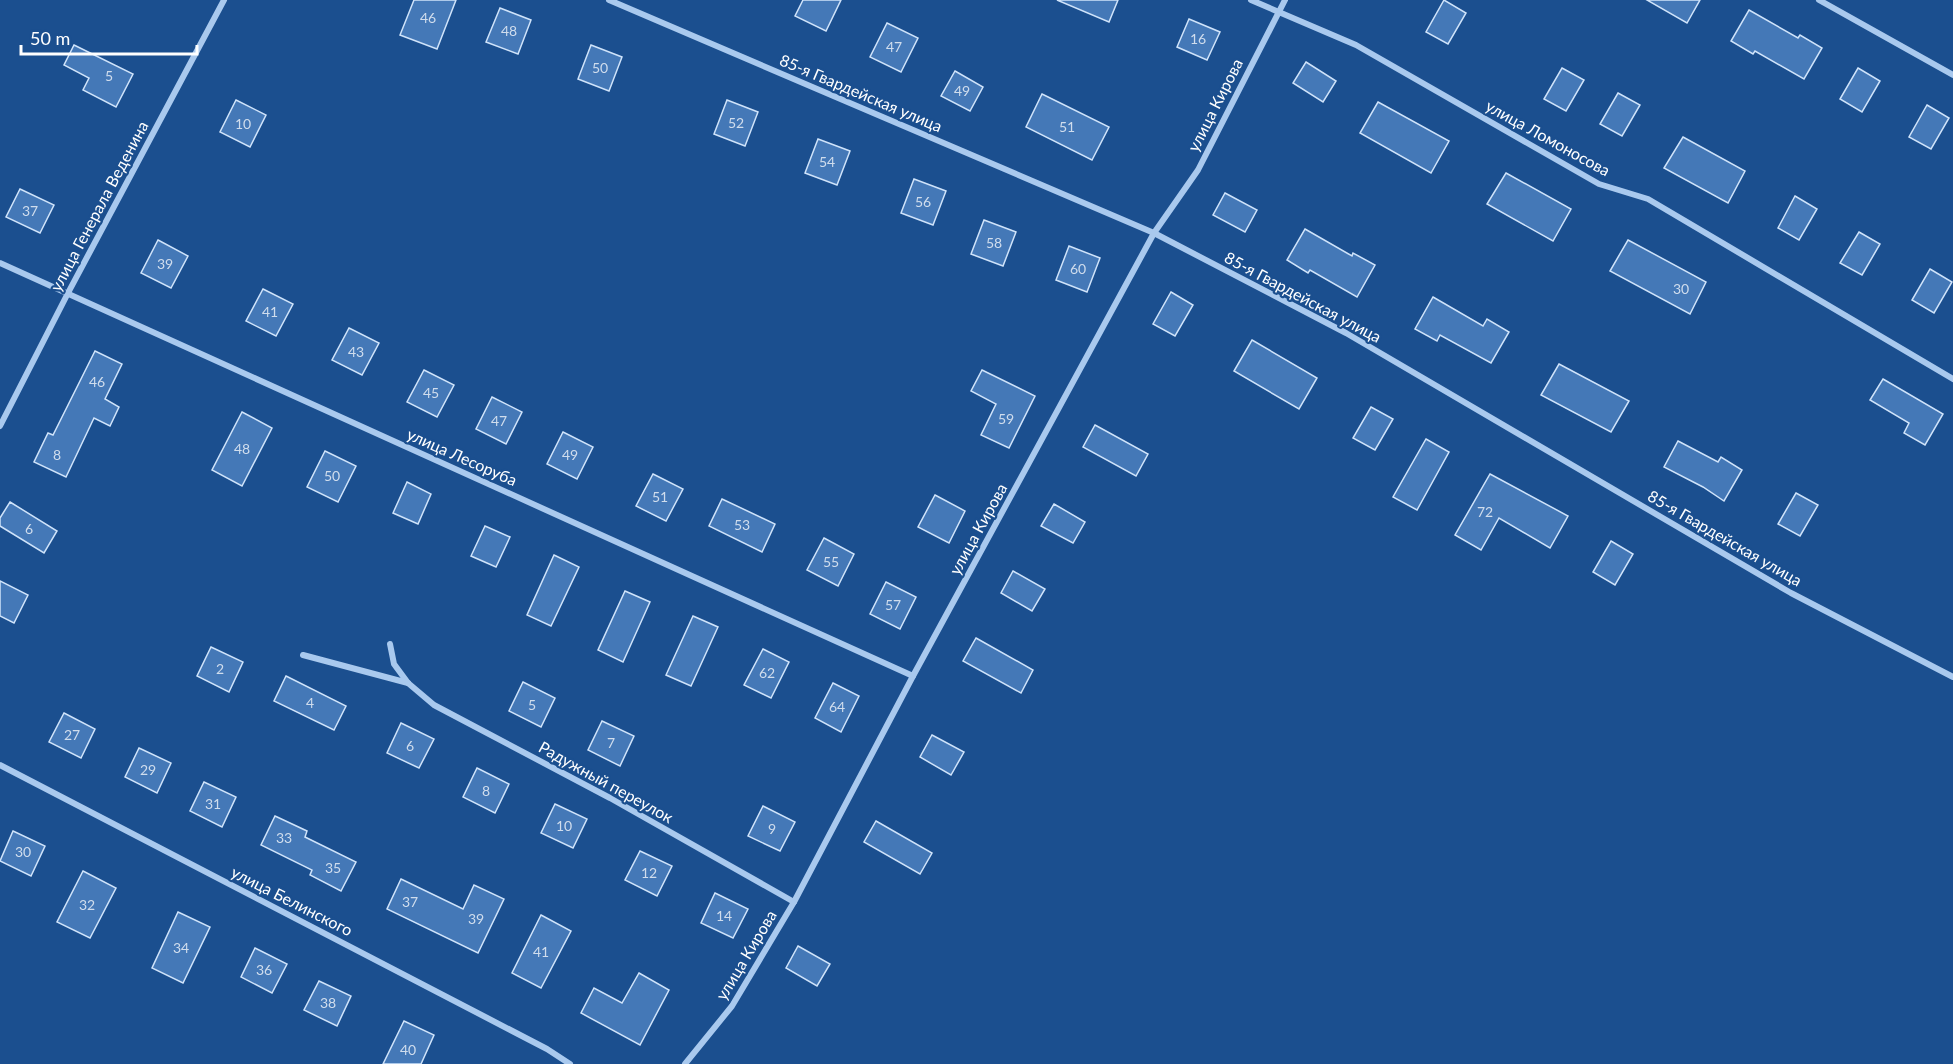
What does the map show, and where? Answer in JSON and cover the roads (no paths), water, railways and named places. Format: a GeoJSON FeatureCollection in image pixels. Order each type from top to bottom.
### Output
{"type":"FeatureCollection","features":[{"type":"Feature","properties":{"kind":"street","name":"улица Генерала Веденина"},"geometry":{"type":"LineString","coordinates":[[0,426],[224,0]]}},
{"type":"Feature","properties":{"kind":"street","name":"85-я Гвардейская улица"},"geometry":{"type":"LineString","coordinates":[[609,0],[1154,233],[1346,333],[1791,593],[1953,677]]}},
{"type":"Feature","properties":{"kind":"street","name":"улица Ломоносова"},"geometry":{"type":"LineString","coordinates":[[1251,0],[1356,45],[1599,184],[1648,199],[1953,379]]}},
{"type":"Feature","properties":{"kind":"street","name":"улица Кирова"},"geometry":{"type":"LineString","coordinates":[[686,1064],[732,1006],[794,902],[913,676],[1154,233],[1198,170],[1285,0]]}},
{"type":"Feature","properties":{"kind":"street"},"geometry":{"type":"LineString","coordinates":[[1819,0],[1953,75]]}},
{"type":"Feature","properties":{"kind":"street","name":"улица Лесоруба"},"geometry":{"type":"LineString","coordinates":[[0,263],[913,676]]}},
{"type":"Feature","properties":{"kind":"street","name":"Радужный переулок"},"geometry":{"type":"LineString","coordinates":[[390,644],[394,664],[408,683],[434,705],[610,798],[794,902]]}},
{"type":"Feature","properties":{"kind":"street","name":"Радужный переулок"},"geometry":{"type":"LineString","coordinates":[[303,655],[408,683]]}},
{"type":"Feature","properties":{"kind":"street","name":"улица Белинского"},"geometry":{"type":"LineString","coordinates":[[0,765],[547,1049],[570,1064]]}}]}
